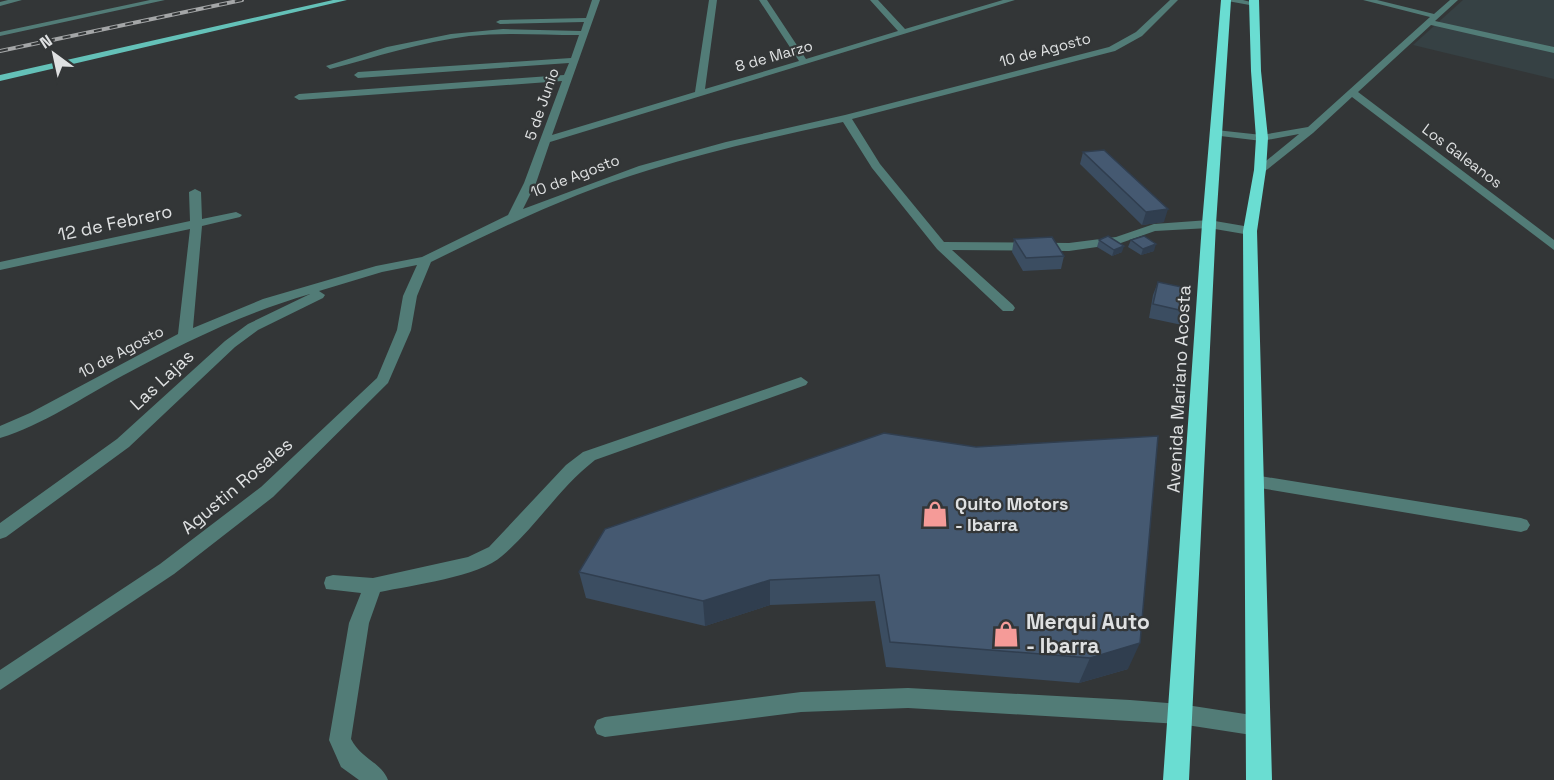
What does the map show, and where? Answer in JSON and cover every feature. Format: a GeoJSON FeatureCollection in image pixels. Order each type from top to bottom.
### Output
{"type":"FeatureCollection","features":[{"type":"Feature","properties":{"kind":"highway","name":"Avenida Mariano Acosta"},"geometry":{"type":"LineString","coordinates":[[1176,780],[1209,224],[1226,0]]}},
{"type":"Feature","properties":{"kind":"highway"},"geometry":{"type":"LineString","coordinates":[[1254,2],[1256,71],[1262,138],[1260,170],[1250,231],[1259,780]]}},
{"type":"Feature","properties":{"kind":"main road"},"geometry":{"type":"LineString","coordinates":[[0,70],[309,0]]}},
{"type":"Feature","properties":{"kind":"main road"},"geometry":{"type":"LineString","coordinates":[[0,78],[342,0]]}},
{"type":"Feature","properties":{"kind":"street"},"geometry":{"type":"LineString","coordinates":[[0,4],[18,0]]}},
{"type":"Feature","properties":{"kind":"street"},"geometry":{"type":"LineString","coordinates":[[0,34],[142,2],[161,0]]}},
{"type":"Feature","properties":{"kind":"street","name":"5 de Junio"},"geometry":{"type":"LineString","coordinates":[[513,217],[523,201],[596,0]]}},
{"type":"Feature","properties":{"kind":"street"},"geometry":{"type":"LineString","coordinates":[[700,92],[713,0]]}},
{"type":"Feature","properties":{"kind":"street"},"geometry":{"type":"LineString","coordinates":[[762,0],[803,62]]}},
{"type":"Feature","properties":{"kind":"street"},"geometry":{"type":"LineString","coordinates":[[874,0],[902,31]]}},
{"type":"Feature","properties":{"kind":"street","name":"10 de Agosto"},"geometry":{"type":"LineString","coordinates":[[0,432],[35,417],[185,336],[268,302],[362,275],[426,260],[513,217],[643,168],[730,144],[846,118],[1112,49],[1129,43],[1151,26],[1174,0]]}},
{"type":"Feature","properties":{"kind":"street"},"geometry":{"type":"LineString","coordinates":[[1226,0],[1254,2]]}},
{"type":"Feature","properties":{"kind":"street"},"geometry":{"type":"LineString","coordinates":[[1367,0],[1431,19],[1554,50]]}},
{"type":"Feature","properties":{"kind":"street"},"geometry":{"type":"LineString","coordinates":[[1260,170],[1311,129],[1454,0]]}},
{"type":"Feature","properties":{"kind":"street","name":"8 de Marzo"},"geometry":{"type":"LineString","coordinates":[[546,140],[1004,1]]}},
{"type":"Feature","properties":{"kind":"street"},"geometry":{"type":"LineString","coordinates":[[488,22],[587,20]]}},
{"type":"Feature","properties":{"kind":"street"},"geometry":{"type":"LineString","coordinates":[[330,66],[435,39],[466,34],[583,33]]}},
{"type":"Feature","properties":{"kind":"street"},"geometry":{"type":"LineString","coordinates":[[358,75],[573,60]]}},
{"type":"Feature","properties":{"kind":"street"},"geometry":{"type":"LineString","coordinates":[[299,97],[567,78]]}},
{"type":"Feature","properties":{"kind":"street","name":"Los Galeanos"},"geometry":{"type":"LineString","coordinates":[[1351,91],[1554,246]]}},
{"type":"Feature","properties":{"kind":"street"},"geometry":{"type":"LineString","coordinates":[[846,118],[876,166],[941,246],[1008,308]]}},
{"type":"Feature","properties":{"kind":"street"},"geometry":{"type":"LineString","coordinates":[[1216,133],[1262,138],[1311,129]]}},
{"type":"Feature","properties":{"kind":"street"},"geometry":{"type":"LineString","coordinates":[[185,336],[196,224],[195,192]]}},
{"type":"Feature","properties":{"kind":"street","name":"12 de Febrero"},"geometry":{"type":"LineString","coordinates":[[0,266],[236,215]]}},
{"type":"Feature","properties":{"kind":"street"},"geometry":{"type":"LineString","coordinates":[[941,246],[1069,247],[1119,240],[1154,228],[1209,224],[1250,231]]}},
{"type":"Feature","properties":{"kind":"street","name":"Agustin Rosales"},"geometry":{"type":"LineString","coordinates":[[0,681],[167,570],[267,492],[383,380],[404,330],[410,296],[426,260]]}},
{"type":"Feature","properties":{"kind":"street","name":"Las Lajas"},"geometry":{"type":"LineString","coordinates":[[0,532],[123,443],[230,344],[253,327],[362,275]]}},
{"type":"Feature","properties":{"kind":"street"},"geometry":{"type":"LineString","coordinates":[[333,583],[373,586],[472,564],[495,552],[572,469],[589,456],[801,382]]}},
{"type":"Feature","properties":{"kind":"street"},"geometry":{"type":"LineString","coordinates":[[1254,481],[1521,525]]}},
{"type":"Feature","properties":{"kind":"street"},"geometry":{"type":"LineString","coordinates":[[372,779],[349,759],[340,740],[359,623],[373,586]]}},
{"type":"Feature","properties":{"kind":"street"},"geometry":{"type":"LineString","coordinates":[[605,727],[801,702],[908,698],[1180,714],[1258,726]]}},
{"type":"Feature","properties":{"kind":"shaded area"},"geometry":{"type":"Polygon","coordinates":[[[1463,0],[1554,0],[1554,79],[1413,45],[1463,0]]]}},
{"type":"Feature","properties":{"kind":"building"},"geometry":{"type":"Polygon","coordinates":[[[1104,150],[1168,209],[1146,212],[1083,152],[1104,150]]]}},
{"type":"Feature","properties":{"kind":"building"},"geometry":{"type":"Polygon","coordinates":[[[1108,236],[1124,246],[1114,250],[1099,240],[1108,236]]]}},
{"type":"Feature","properties":{"kind":"building"},"geometry":{"type":"Polygon","coordinates":[[[1144,236],[1156,244],[1143,249],[1131,240],[1144,236]]]}},
{"type":"Feature","properties":{"kind":"building"},"geometry":{"type":"Polygon","coordinates":[[[1052,237],[1064,256],[1026,258],[1014,239],[1052,237]]]}},
{"type":"Feature","properties":{"kind":"building"},"geometry":{"type":"Polygon","coordinates":[[[1158,282],[1191,289],[1188,312],[1153,304],[1158,282]]]}},
{"type":"Feature","properties":{"kind":"building","name":"Quito Motors - Ibarra"},"geometry":{"type":"Polygon","coordinates":[[[884,433],[976,447],[1158,436],[1140,643],[1090,658],[890,642],[879,575],[770,580],[703,601],[579,572],[605,529],[884,433]]]}},
{"type":"Feature","properties":{"kind":"railway"},"geometry":{"type":"LineString","coordinates":[[0,51],[242,0]]}},
{"type":"Feature","properties":{"kind":"place","name":"Quito Motors - Ibarra"},"geometry":{"type":"Point","coordinates":[935,514]}},
{"type":"Feature","properties":{"kind":"place","name":"Merqui Auto - Ibarra"},"geometry":{"type":"Point","coordinates":[1006,634]}}]}
